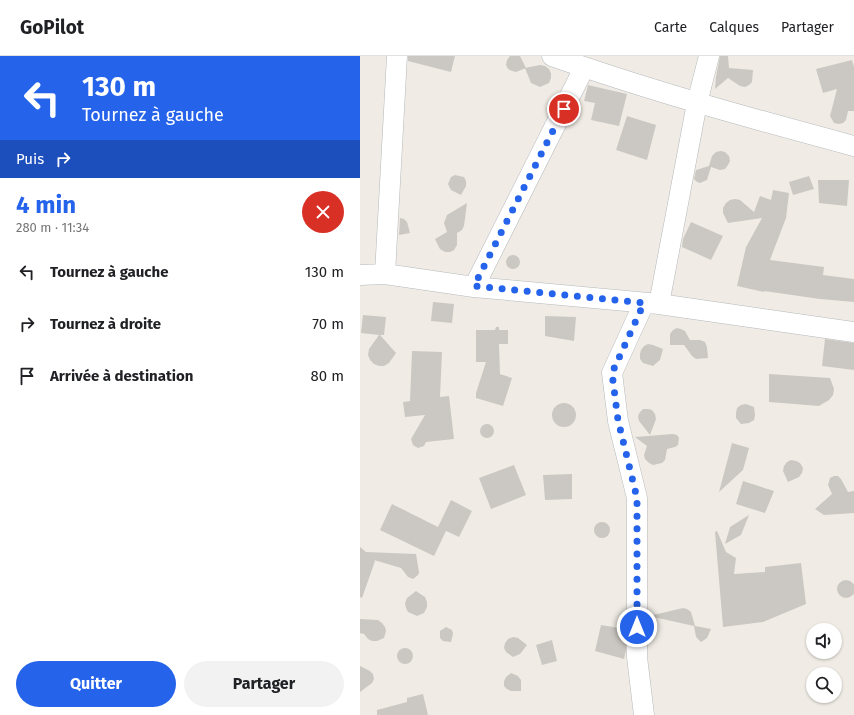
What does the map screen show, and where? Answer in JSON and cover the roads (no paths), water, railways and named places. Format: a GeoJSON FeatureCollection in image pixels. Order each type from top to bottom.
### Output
{"type":"FeatureCollection","features":[{"type":"Feature","properties":{"kind":"street"},"geometry":{"type":"LineString","coordinates":[[385,274],[397,56]]}},
{"type":"Feature","properties":{"kind":"street"},"geometry":{"type":"LineString","coordinates":[[552,56],[595,66],[697,103],[854,146]]}},
{"type":"Feature","properties":{"kind":"street"},"geometry":{"type":"LineString","coordinates":[[644,715],[637,657],[637,498],[618,420],[612,373],[652,304],[709,56]]}},
{"type":"Feature","properties":{"kind":"street"},"geometry":{"type":"LineString","coordinates":[[474,286],[595,66]]}},
{"type":"Feature","properties":{"kind":"street"},"geometry":{"type":"LineString","coordinates":[[361,278],[385,274],[474,286],[652,304],[854,332]]}}]}
